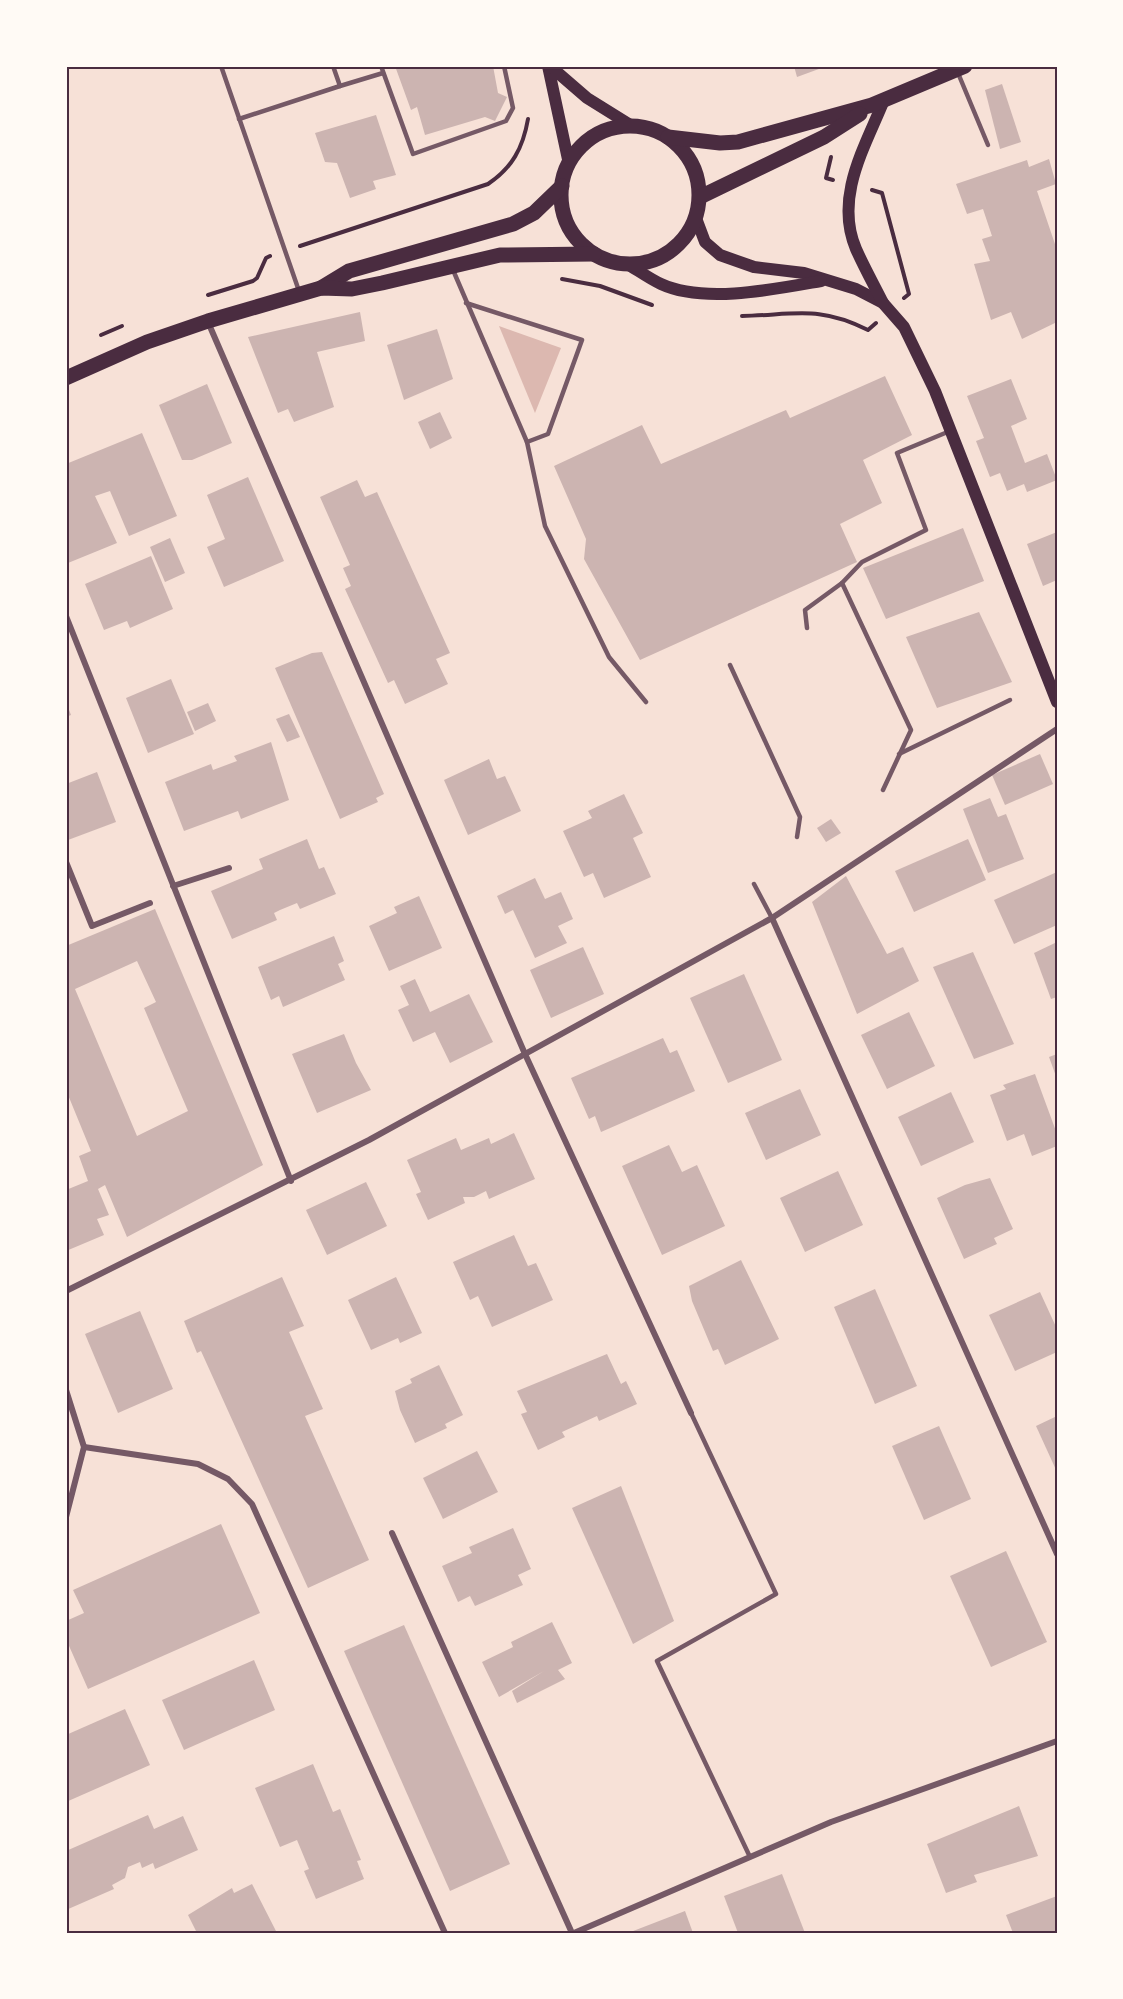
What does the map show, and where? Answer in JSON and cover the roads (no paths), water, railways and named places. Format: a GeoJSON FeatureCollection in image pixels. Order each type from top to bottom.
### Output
{"type":"FeatureCollection","features":[{"type":"Feature","properties":{"kind":"main road"},"geometry":{"type":"LineString","coordinates":[[549,66],[587,98],[632,126]]}},
{"type":"Feature","properties":{"kind":"main road"},"geometry":{"type":"LineString","coordinates":[[549,66],[569,164]]}},
{"type":"Feature","properties":{"kind":"main road"},"geometry":{"type":"LineString","coordinates":[[668,137],[720,143],[738,142],[878,103],[961,68]]}},
{"type":"Feature","properties":{"kind":"main road"},"geometry":{"type":"LineString","coordinates":[[878,103],[850,185],[847,203],[855,248],[887,306],[904,327],[919,355],[1057,702]]}},
{"type":"Feature","properties":{"kind":"main road"},"geometry":{"type":"LineString","coordinates":[[700,197],[824,137],[878,103]]}},
{"type":"Feature","properties":{"kind":"main road"},"geometry":{"type":"LineString","coordinates":[[632,126],[657,131],[668,137],[685,153],[696,173],[700,197],[696,218],[686,237],[670,252],[650,262],[629,265],[594,254],[579,242],[568,225],[562,206],[562,186],[569,164],[580,148],[595,136],[613,128],[632,126]]}},
{"type":"Feature","properties":{"kind":"main road"},"geometry":{"type":"LineString","coordinates":[[66,378],[147,342],[208,321],[321,288],[349,271],[513,224],[534,213],[562,186]]}},
{"type":"Feature","properties":{"kind":"main road"},"geometry":{"type":"LineString","coordinates":[[696,218],[705,242],[720,255],[754,267],[804,273],[856,289],[887,306]]}},
{"type":"Feature","properties":{"kind":"main road"},"geometry":{"type":"LineString","coordinates":[[321,288],[352,289],[500,255],[594,254]]}},
{"type":"Feature","properties":{"kind":"main road"},"geometry":{"type":"LineString","coordinates":[[629,265],[662,284],[691,292],[774,289],[825,280]]}},
{"type":"Feature","properties":{"kind":"street"},"geometry":{"type":"LineString","coordinates":[[208,321],[525,1054],[691,1413]]}},
{"type":"Feature","properties":{"kind":"street"},"geometry":{"type":"LineString","coordinates":[[66,616],[291,1181]]}},
{"type":"Feature","properties":{"kind":"street"},"geometry":{"type":"LineString","coordinates":[[66,1291],[291,1181],[772,918],[1057,729]]}},
{"type":"Feature","properties":{"kind":"street"},"geometry":{"type":"LineString","coordinates":[[66,862],[92,926],[150,903]]}},
{"type":"Feature","properties":{"kind":"street"},"geometry":{"type":"LineString","coordinates":[[173,886],[229,868]]}},
{"type":"Feature","properties":{"kind":"street"},"geometry":{"type":"LineString","coordinates":[[772,918],[1057,1554]]}},
{"type":"Feature","properties":{"kind":"street"},"geometry":{"type":"LineString","coordinates":[[66,1390],[84,1447],[66,1517]]}},
{"type":"Feature","properties":{"kind":"street"},"geometry":{"type":"LineString","coordinates":[[84,1447],[198,1464],[228,1479],[252,1504],[445,1933]]}},
{"type":"Feature","properties":{"kind":"street"},"geometry":{"type":"LineString","coordinates":[[392,1533],[573,1933],[831,1822],[1057,1741]]}},
{"type":"Feature","properties":{"kind":"lane"},"geometry":{"type":"LineString","coordinates":[[221,66],[300,294]]}},
{"type":"Feature","properties":{"kind":"lane"},"geometry":{"type":"LineString","coordinates":[[333,66],[340,86]]}},
{"type":"Feature","properties":{"kind":"lane"},"geometry":{"type":"LineString","coordinates":[[381,66],[413,154],[506,121],[513,108],[504,66]]}},
{"type":"Feature","properties":{"kind":"lane"},"geometry":{"type":"LineString","coordinates":[[961,68],[988,145]]}},
{"type":"Feature","properties":{"kind":"lane"},"geometry":{"type":"LineString","coordinates":[[239,119],[383,73]]}},
{"type":"Feature","properties":{"kind":"lane"},"geometry":{"type":"LineString","coordinates":[[452,267],[527,442],[545,526],[609,657],[646,702]]}},
{"type":"Feature","properties":{"kind":"lane"},"geometry":{"type":"LineString","coordinates":[[466,303],[582,340],[548,434],[527,442]]}},
{"type":"Feature","properties":{"kind":"lane"},"geometry":{"type":"LineString","coordinates":[[807,628],[805,610],[842,583],[862,562],[926,530],[897,453],[950,431]]}},
{"type":"Feature","properties":{"kind":"lane"},"geometry":{"type":"LineString","coordinates":[[842,583],[910,730],[882,790]]}},
{"type":"Feature","properties":{"kind":"lane"},"geometry":{"type":"LineString","coordinates":[[730,665],[800,817],[797,837]]}},
{"type":"Feature","properties":{"kind":"lane"},"geometry":{"type":"LineString","coordinates":[[899,754],[1010,700]]}},
{"type":"Feature","properties":{"kind":"lane"},"geometry":{"type":"LineString","coordinates":[[754,884],[772,918]]}},
{"type":"Feature","properties":{"kind":"lane"},"geometry":{"type":"LineString","coordinates":[[691,1413],[776,1594],[657,1661],[750,1857]]}}]}
